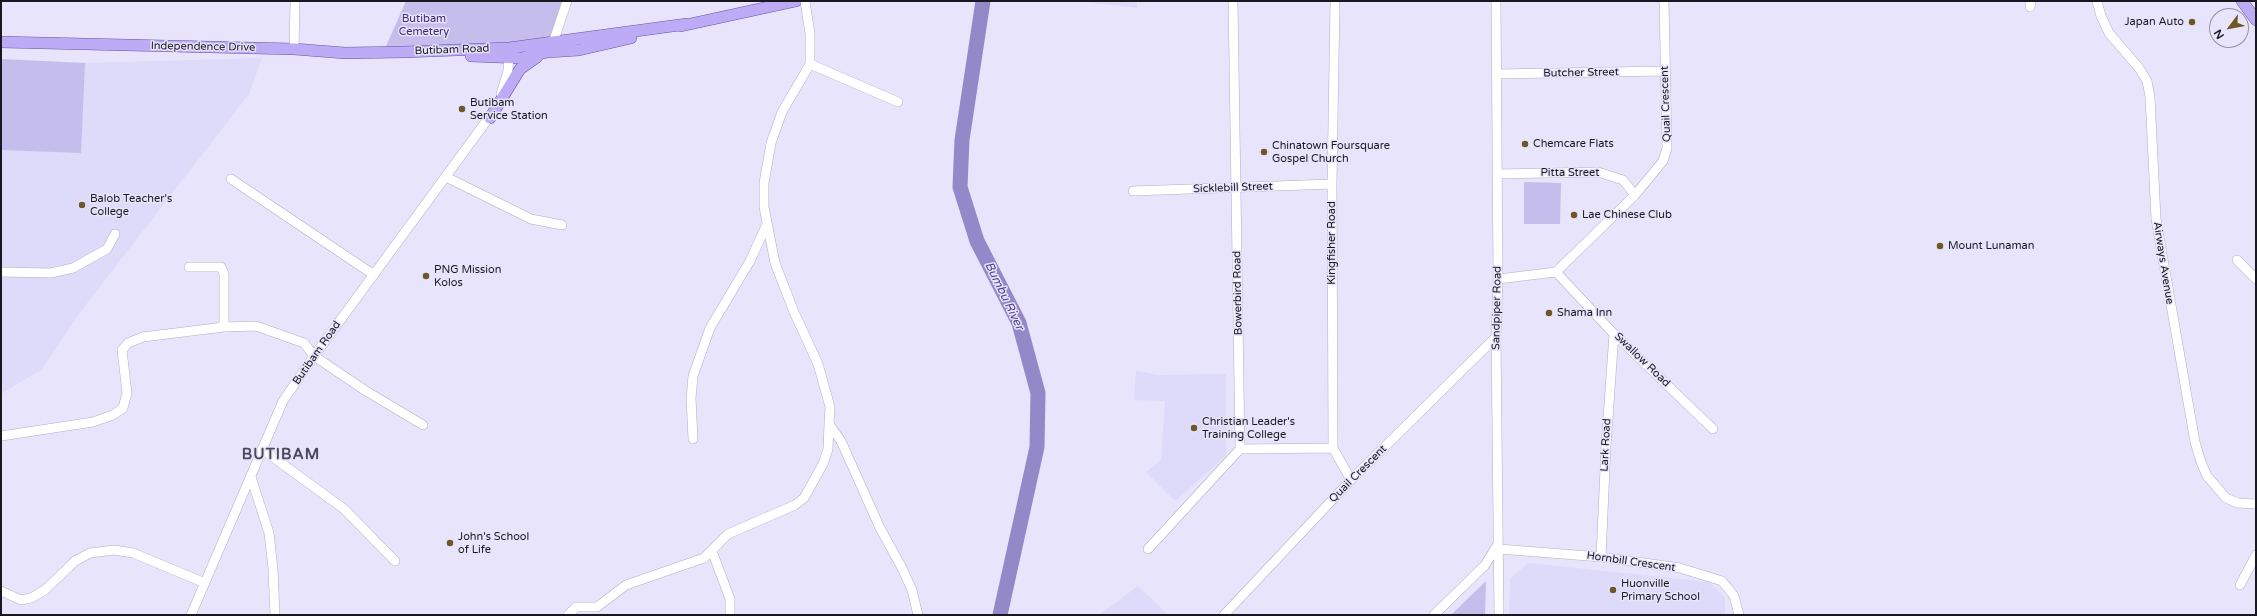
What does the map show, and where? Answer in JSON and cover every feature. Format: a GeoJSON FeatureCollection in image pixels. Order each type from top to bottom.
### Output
{"type":"FeatureCollection","features":[{"type":"Feature","properties":{"kind":"main road","name":"Butibam Road"},"geometry":{"type":"LineString","coordinates":[[404,52],[509,53],[550,47],[597,46],[687,24],[796,1]]}},
{"type":"Feature","properties":{"kind":"main road"},"geometry":{"type":"LineString","coordinates":[[2242,1],[2256,20]]}},
{"type":"Feature","properties":{"kind":"main road","name":"Independence Drive"},"geometry":{"type":"LineString","coordinates":[[1,42],[294,49],[345,53],[404,52]]}},
{"type":"Feature","properties":{"kind":"main road"},"geometry":{"type":"LineString","coordinates":[[490,118],[520,69],[550,47]]}},
{"type":"Feature","properties":{"kind":"street"},"geometry":{"type":"LineString","coordinates":[[294,49],[295,1]]}},
{"type":"Feature","properties":{"kind":"street"},"geometry":{"type":"LineString","coordinates":[[550,47],[567,1]]}},
{"type":"Feature","properties":{"kind":"street"},"geometry":{"type":"LineString","coordinates":[[568,615],[576,607],[597,607],[626,586],[704,558],[728,534],[783,511],[804,498],[823,464],[828,449],[830,407],[818,364],[794,312],[775,263],[764,207],[764,183],[771,143],[782,112],[810,64],[810,34],[805,1]]}},
{"type":"Feature","properties":{"kind":"street","name":"Bowerbird Road"},"geometry":{"type":"LineString","coordinates":[[1233,1],[1240,449]]}},
{"type":"Feature","properties":{"kind":"street","name":"Kingfisher Road"},"geometry":{"type":"LineString","coordinates":[[1333,448],[1332,184],[1335,1]]}},
{"type":"Feature","properties":{"kind":"street","name":"Sandpiper Road"},"geometry":{"type":"LineString","coordinates":[[1496,1],[1498,279],[1496,337],[1499,615]]}},
{"type":"Feature","properties":{"kind":"street","name":"Quail Crescent"},"geometry":{"type":"LineString","coordinates":[[1556,272],[1635,195],[1663,161],[1668,148],[1664,1]]}},
{"type":"Feature","properties":{"kind":"street","name":"Airways Avenue"},"geometry":{"type":"LineString","coordinates":[[2097,1],[2108,33],[2139,68],[2147,81],[2150,97],[2156,219],[2197,448],[2207,476],[2218,491],[2226,498],[2238,503],[2256,504]]}},
{"type":"Feature","properties":{"kind":"street","name":"Butibam Road"},"geometry":{"type":"LineString","coordinates":[[191,615],[283,401],[314,356],[490,118],[522,52]]}},
{"type":"Feature","properties":{"kind":"street","name":"Butibam Road"},"geometry":{"type":"LineString","coordinates":[[490,118],[504,87],[509,53]]}},
{"type":"Feature","properties":{"kind":"street"},"geometry":{"type":"LineString","coordinates":[[810,64],[898,102]]}},
{"type":"Feature","properties":{"kind":"street","name":"Butcher Street"},"geometry":{"type":"LineString","coordinates":[[1497,74],[1665,71]]}},
{"type":"Feature","properties":{"kind":"street","name":"Pitta Street"},"geometry":{"type":"LineString","coordinates":[[1497,174],[1598,172],[1623,180],[1635,195]]}},
{"type":"Feature","properties":{"kind":"street"},"geometry":{"type":"LineString","coordinates":[[446,177],[531,219],[562,225]]}},
{"type":"Feature","properties":{"kind":"street"},"geometry":{"type":"LineString","coordinates":[[231,179],[374,274]]}},
{"type":"Feature","properties":{"kind":"street","name":"Sicklebill Street"},"geometry":{"type":"LineString","coordinates":[[1133,191],[1236,189],[1332,184]]}},
{"type":"Feature","properties":{"kind":"street"},"geometry":{"type":"LineString","coordinates":[[693,439],[691,398],[693,376],[710,328],[750,262],[767,224]]}},
{"type":"Feature","properties":{"kind":"street"},"geometry":{"type":"LineString","coordinates":[[1,272],[51,273],[74,268],[107,249],[115,234]]}},
{"type":"Feature","properties":{"kind":"street"},"geometry":{"type":"LineString","coordinates":[[2237,260],[2256,279]]}},
{"type":"Feature","properties":{"kind":"street"},"geometry":{"type":"LineString","coordinates":[[189,267],[221,267],[224,274],[224,327]]}},
{"type":"Feature","properties":{"kind":"street"},"geometry":{"type":"LineString","coordinates":[[1498,279],[1556,272]]}},
{"type":"Feature","properties":{"kind":"street","name":"Swallow Road"},"geometry":{"type":"LineString","coordinates":[[1556,272],[1614,334],[1713,429]]}},
{"type":"Feature","properties":{"kind":"street"},"geometry":{"type":"LineString","coordinates":[[1,436],[94,422],[113,415],[123,408],[127,393],[122,350],[128,343],[143,337],[224,327],[256,326],[304,343],[314,356],[366,391],[423,425]]}},
{"type":"Feature","properties":{"kind":"street","name":"Lark Road"},"geometry":{"type":"LineString","coordinates":[[1601,557],[1606,446],[1614,334]]}},
{"type":"Feature","properties":{"kind":"street","name":"Quail Crescent"},"geometry":{"type":"LineString","coordinates":[[1224,615],[1352,480],[1496,337]]}},
{"type":"Feature","properties":{"kind":"street"},"geometry":{"type":"LineString","coordinates":[[829,424],[841,441],[880,528],[902,568],[912,590],[918,615]]}},
{"type":"Feature","properties":{"kind":"street"},"geometry":{"type":"LineString","coordinates":[[1148,549],[1240,449],[1333,448],[1352,480]]}},
{"type":"Feature","properties":{"kind":"street"},"geometry":{"type":"LineString","coordinates":[[262,449],[344,509],[395,561]]}},
{"type":"Feature","properties":{"kind":"street"},"geometry":{"type":"LineString","coordinates":[[251,477],[269,533],[273,569],[274,615]]}},
{"type":"Feature","properties":{"kind":"street"},"geometry":{"type":"LineString","coordinates":[[1434,615],[1485,565],[1499,546]]}},
{"type":"Feature","properties":{"kind":"street","name":"Hornbill Crescent"},"geometry":{"type":"LineString","coordinates":[[1499,546],[1601,557],[1680,568],[1722,581],[1734,596],[1739,615]]}},
{"type":"Feature","properties":{"kind":"street"},"geometry":{"type":"LineString","coordinates":[[1,590],[21,600],[31,598],[45,590],[75,561],[90,553],[114,550],[133,553],[205,583]]}},
{"type":"Feature","properties":{"kind":"street"},"geometry":{"type":"LineString","coordinates":[[712,551],[730,599],[730,615]]}},
{"type":"Feature","properties":{"kind":"street"},"geometry":{"type":"LineString","coordinates":[[2240,585],[2256,555]]}},
{"type":"Feature","properties":{"kind":"shaded area"},"geometry":{"type":"Polygon","coordinates":[[[1078,1],[1137,1],[1137,8],[1078,1]]]}},
{"type":"Feature","properties":{"kind":"shaded area","name":"Balob Teacher's College"},"geometry":{"type":"Polygon","coordinates":[[[262,58],[249,94],[78,315],[42,369],[1,394],[1,59],[85,63],[262,58]]]}},
{"type":"Feature","properties":{"kind":"shaded area","name":"Christian Leader's Training College"},"geometry":{"type":"Polygon","coordinates":[[[1136,371],[1159,375],[1226,374],[1226,456],[1175,501],[1146,472],[1161,460],[1165,401],[1134,400],[1136,371]]]}},
{"type":"Feature","properties":{"kind":"shaded area","name":"Huonville Primary School"},"geometry":{"type":"Polygon","coordinates":[[[1528,563],[1709,582],[1725,598],[1725,615],[1509,615],[1510,579],[1528,563]]]}},
{"type":"Feature","properties":{"kind":"shaded area"},"geometry":{"type":"Polygon","coordinates":[[[1138,586],[1168,615],[1099,615],[1138,586]]]}},
{"type":"Feature","properties":{"kind":"green space","name":"Butibam Cemetery"},"geometry":{"type":"Polygon","coordinates":[[[406,1],[565,1],[553,43],[383,53],[406,1]]]}},
{"type":"Feature","properties":{"kind":"green space"},"geometry":{"type":"Polygon","coordinates":[[[1,59],[85,63],[81,153],[1,150],[1,59]]]}},
{"type":"Feature","properties":{"kind":"green space"},"geometry":{"type":"Polygon","coordinates":[[[1524,182],[1561,183],[1560,224],[1524,224],[1524,182]]]}},
{"type":"Feature","properties":{"kind":"green space"},"geometry":{"type":"Polygon","coordinates":[[[1486,581],[1485,615],[1451,615],[1486,581]]]}},
{"type":"Feature","properties":{"kind":"waterway","name":"Bumbu River"},"geometry":{"type":"LineString","coordinates":[[983,1],[962,140],[960,187],[977,241],[1019,323],[1038,393],[1037,447],[1000,615]]}},
{"type":"Feature","properties":{"kind":"place","name":"Japan Auto"},"geometry":{"type":"Point","coordinates":[2192,22]}},
{"type":"Feature","properties":{"kind":"place","name":"Butibam Service Station"},"geometry":{"type":"Point","coordinates":[462,109]}},
{"type":"Feature","properties":{"kind":"place","name":"Chemcare Flats"},"geometry":{"type":"Point","coordinates":[1525,144]}},
{"type":"Feature","properties":{"kind":"place","name":"Chinatown Foursquare Gospel Church"},"geometry":{"type":"Point","coordinates":[1264,152]}},
{"type":"Feature","properties":{"kind":"place","name":"Balob Teacher's College"},"geometry":{"type":"Point","coordinates":[82,205]}},
{"type":"Feature","properties":{"kind":"place","name":"Lae Chinese Club"},"geometry":{"type":"Point","coordinates":[1574,215]}},
{"type":"Feature","properties":{"kind":"place","name":"Mount Lunaman"},"geometry":{"type":"Point","coordinates":[1940,246]}},
{"type":"Feature","properties":{"kind":"place","name":"PNG Mission Kolos"},"geometry":{"type":"Point","coordinates":[426,276]}},
{"type":"Feature","properties":{"kind":"place","name":"Shama Inn"},"geometry":{"type":"Point","coordinates":[1549,313]}},
{"type":"Feature","properties":{"kind":"place","name":"Christian Leader's Training College"},"geometry":{"type":"Point","coordinates":[1194,428]}},
{"type":"Feature","properties":{"kind":"place","name":"John's School of Life"},"geometry":{"type":"Point","coordinates":[450,543]}},
{"type":"Feature","properties":{"kind":"place","name":"Huonville Primary School"},"geometry":{"type":"Point","coordinates":[1613,590]}},
{"type":"Feature","properties":{"kind":"district","name":"BUTIBAM"},"geometry":{"type":"Point","coordinates":[281,455]}}]}
